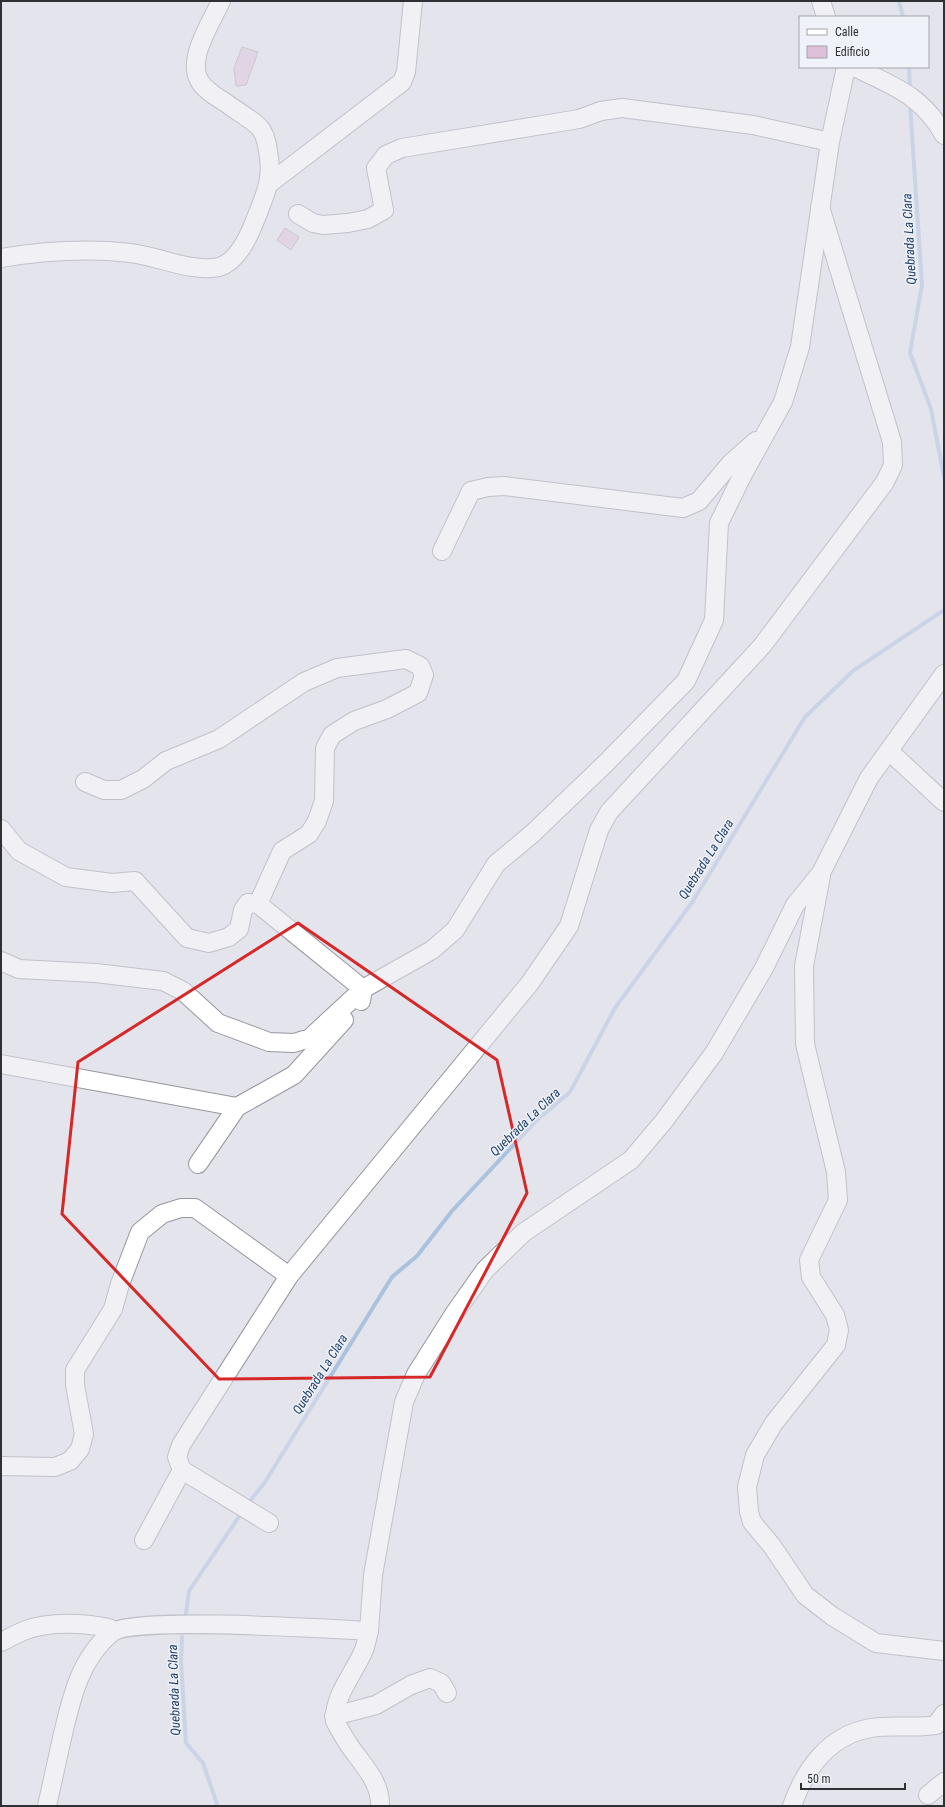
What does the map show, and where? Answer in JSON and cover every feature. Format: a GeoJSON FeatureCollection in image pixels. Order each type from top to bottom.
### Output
{"type":"FeatureCollection","features":[{"type":"Feature","properties":{"kind":"street"},"geometry":{"type":"LineString","coordinates":[[1,258],[41,252],[91,250],[131,253],[206,269],[222,266],[234,257],[246,241],[270,183],[271,165],[267,142],[260,128],[211,93],[198,80],[196,63],[200,45],[222,1]]}},
{"type":"Feature","properties":{"kind":"street"},"geometry":{"type":"LineString","coordinates":[[270,183],[402,82],[406,72],[413,1]]}},
{"type":"Feature","properties":{"kind":"street"},"geometry":{"type":"LineString","coordinates":[[821,1],[826,16]]}},
{"type":"Feature","properties":{"kind":"street"},"geometry":{"type":"LineString","coordinates":[[1,961],[18,969],[96,973],[163,981],[183,991],[218,1023],[268,1042],[294,1043],[310,1038],[363,989],[432,950],[455,930],[496,864],[532,834],[601,768],[686,680],[714,620],[719,523],[783,402],[800,346],[830,142],[846,68]]}},
{"type":"Feature","properties":{"kind":"street"},"geometry":{"type":"LineString","coordinates":[[856,68],[902,90],[921,103],[929,111],[944,135]]}},
{"type":"Feature","properties":{"kind":"street"},"geometry":{"type":"LineString","coordinates":[[298,214],[313,224],[323,225],[348,223],[368,219],[384,210],[376,168],[386,154],[402,148],[579,119],[608,110],[622,108],[752,125],[830,142]]}},
{"type":"Feature","properties":{"kind":"street"},"geometry":{"type":"LineString","coordinates":[[269,1523],[182,1470],[178,1457],[181,1445],[289,1276],[530,983],[569,926],[599,830],[609,812],[762,646],[886,482],[893,465],[892,442],[820,207]]}},
{"type":"Feature","properties":{"kind":"street"},"geometry":{"type":"LineString","coordinates":[[442,552],[471,492],[488,487],[504,486],[683,508],[699,501],[731,463],[768,431]]}},
{"type":"Feature","properties":{"kind":"street"},"geometry":{"type":"LineString","coordinates":[[85,782],[104,790],[121,790],[143,779],[166,761],[219,739],[304,682],[337,668],[406,659],[420,666],[424,675],[418,693],[387,709],[354,721],[332,735],[325,748],[324,801],[317,821],[309,834],[282,851],[258,904]]}},
{"type":"Feature","properties":{"kind":"street"},"geometry":{"type":"LineString","coordinates":[[380,1806],[377,1789],[372,1776],[349,1745],[335,1721],[334,1716],[338,1701],[364,1651],[369,1631],[373,1575],[404,1402],[416,1374],[454,1314],[485,1270],[523,1233],[631,1160],[664,1121],[714,1053],[764,968],[795,905],[821,873],[869,778],[944,674]]}},
{"type":"Feature","properties":{"kind":"street"},"geometry":{"type":"LineString","coordinates":[[889,751],[944,802]]}},
{"type":"Feature","properties":{"kind":"street"},"geometry":{"type":"LineString","coordinates":[[1,829],[19,851],[66,877],[112,883],[135,880],[187,938],[209,943],[229,937],[239,929],[243,910],[248,903],[258,904],[363,989]]}},
{"type":"Feature","properties":{"kind":"street"},"geometry":{"type":"LineString","coordinates":[[821,873],[804,966],[805,1044],[836,1172],[838,1200],[809,1260],[811,1277],[835,1315],[839,1330],[836,1345],[774,1423],[755,1455],[747,1487],[749,1512],[752,1522],[772,1546],[805,1595],[832,1616],[876,1643],[944,1651]]}},
{"type":"Feature","properties":{"kind":"street"},"geometry":{"type":"LineString","coordinates":[[198,1164],[238,1107],[294,1075],[360,1003],[363,996],[363,989]]}},
{"type":"Feature","properties":{"kind":"street"},"geometry":{"type":"LineString","coordinates":[[1,1064],[238,1107]]}},
{"type":"Feature","properties":{"kind":"street"},"geometry":{"type":"LineString","coordinates":[[1,1466],[55,1467],[70,1461],[80,1449],[84,1434],[75,1370],[113,1309],[120,1284],[140,1232],[162,1214],[181,1208],[195,1208],[289,1276]]}},
{"type":"Feature","properties":{"kind":"street"},"geometry":{"type":"LineString","coordinates":[[144,1540],[182,1470]]}},
{"type":"Feature","properties":{"kind":"street"},"geometry":{"type":"LineString","coordinates":[[1,1642],[27,1629],[67,1623],[90,1624],[109,1628],[112,1632]]}},
{"type":"Feature","properties":{"kind":"street"},"geometry":{"type":"LineString","coordinates":[[47,1806],[73,1691],[84,1667],[98,1645],[112,1632],[126,1627],[198,1625],[281,1626],[369,1631]]}},
{"type":"Feature","properties":{"kind":"street"},"geometry":{"type":"LineString","coordinates":[[334,1716],[376,1705],[411,1685],[430,1678],[441,1683],[447,1693]]}},
{"type":"Feature","properties":{"kind":"street"},"geometry":{"type":"LineString","coordinates":[[792,1806],[799,1787],[815,1760],[841,1738],[870,1728],[897,1726],[919,1728],[936,1725],[944,1714]]}},
{"type":"Feature","properties":{"kind":"street"},"geometry":{"type":"LineString","coordinates":[[928,1795],[944,1782]]}},
{"type":"Feature","properties":{"kind":"highlighted area"},"geometry":{"type":"Polygon","coordinates":[[[298,923],[497,1060],[527,1193],[430,1377],[219,1379],[62,1214],[78,1062],[298,923]]]}},
{"type":"Feature","properties":{"kind":"building"},"geometry":{"type":"Polygon","coordinates":[[[242,47],[258,52],[246,85],[236,86],[234,68],[242,47]]]}},
{"type":"Feature","properties":{"kind":"building"},"geometry":{"type":"Polygon","coordinates":[[[285,228],[299,237],[291,250],[277,240],[285,228]]]}},
{"type":"Feature","properties":{"kind":"waterway","name":"Quebrada La Clara"},"geometry":{"type":"LineString","coordinates":[[899,1],[903,16]]}},
{"type":"Feature","properties":{"kind":"waterway","name":"Quebrada La Clara"},"geometry":{"type":"LineString","coordinates":[[909,68],[910,89]]}},
{"type":"Feature","properties":{"kind":"waterway","name":"Quebrada La Clara"},"geometry":{"type":"LineString","coordinates":[[910,104],[922,285],[910,353],[931,409],[944,477]]}},
{"type":"Feature","properties":{"kind":"waterway","name":"Quebrada La Clara"},"geometry":{"type":"LineString","coordinates":[[247,1505],[265,1482],[392,1277],[417,1256],[452,1211],[536,1121],[570,1092],[615,1008],[693,901],[805,717],[853,671],[944,610]]}},
{"type":"Feature","properties":{"kind":"waterway","name":"Quebrada La Clara"},"geometry":{"type":"LineString","coordinates":[[186,1613],[189,1591],[242,1512]]}},
{"type":"Feature","properties":{"kind":"waterway","name":"Quebrada La Clara"},"geometry":{"type":"LineString","coordinates":[[182,1637],[181,1661],[186,1743],[203,1763],[217,1804],[216,1806]]}}]}
